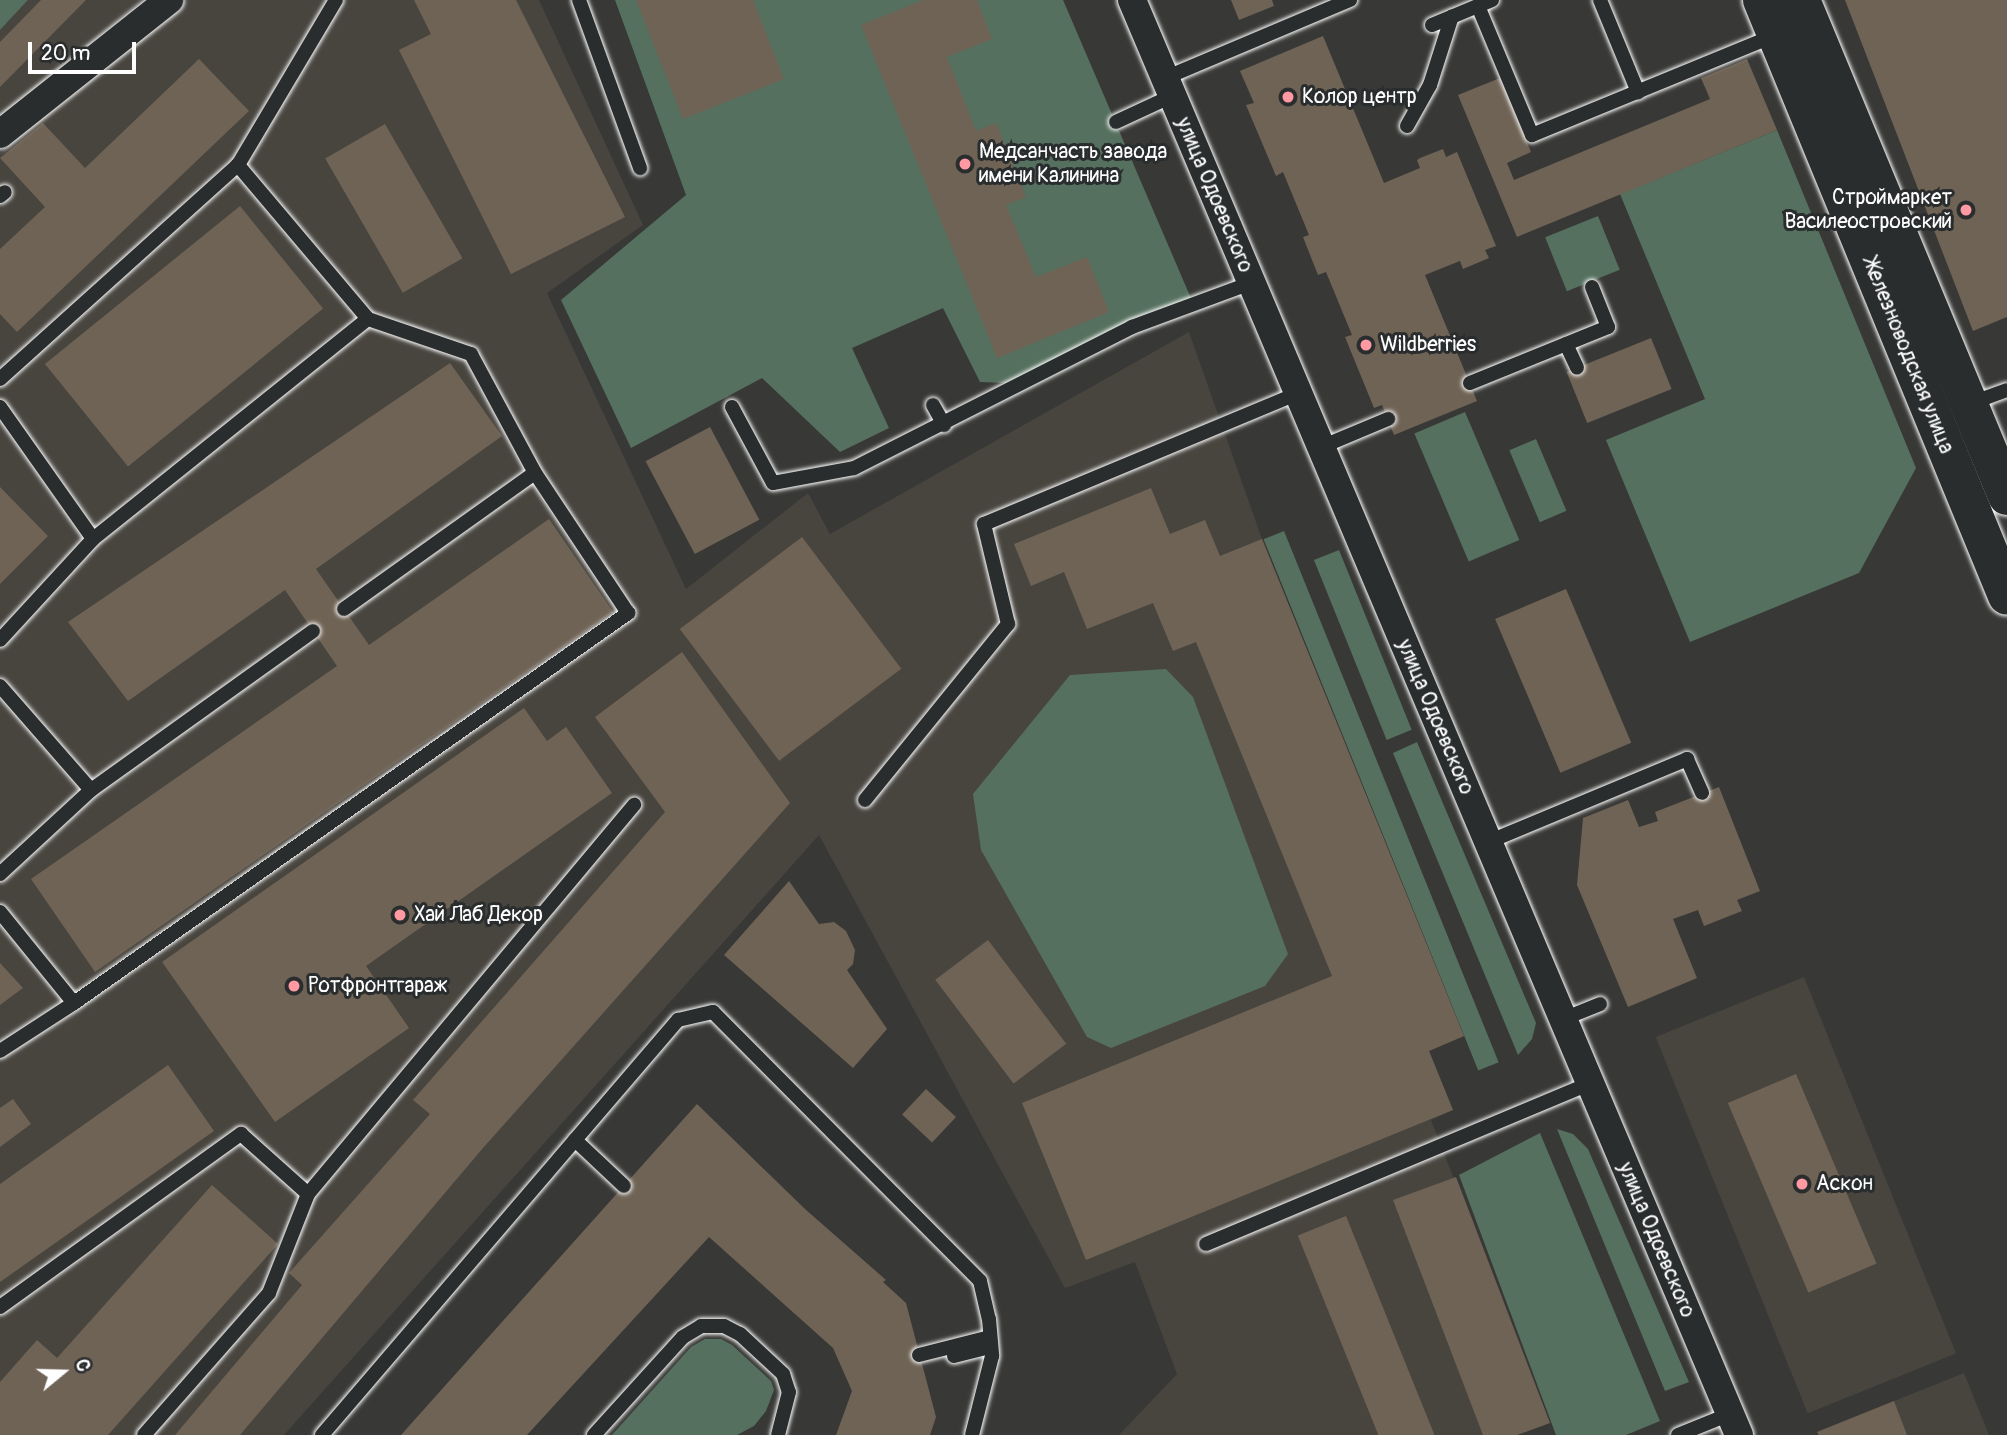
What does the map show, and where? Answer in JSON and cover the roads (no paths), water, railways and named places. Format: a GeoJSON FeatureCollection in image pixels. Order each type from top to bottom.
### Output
{"type":"FeatureCollection","features":[{"type":"Feature","properties":{"kind":"street"},"geometry":{"type":"LineString","coordinates":[[0,134],[169,0]]}},
{"type":"Feature","properties":{"kind":"street","name":"улица Одоевского"},"geometry":{"type":"LineString","coordinates":[[1132,0],[1735,1424]]}},
{"type":"Feature","properties":{"kind":"street","name":"Железноводская улица"},"geometry":{"type":"LineString","coordinates":[[1762,0],[1956,424],[2007,496]]}},
{"type":"Feature","properties":{"kind":"street","name":"Железноводская улица"},"geometry":{"type":"LineString","coordinates":[[1801,0],[1956,424],[2007,596]]}},
{"type":"Feature","properties":{"kind":"lane"},"geometry":{"type":"LineString","coordinates":[[0,379],[239,165],[336,0]]}},
{"type":"Feature","properties":{"kind":"lane"},"geometry":{"type":"LineString","coordinates":[[579,0],[640,168]]}},
{"type":"Feature","properties":{"kind":"lane"},"geometry":{"type":"LineString","coordinates":[[1116,122],[1169,87],[1350,0]]}},
{"type":"Feature","properties":{"kind":"lane"},"geometry":{"type":"LineString","coordinates":[[1600,0],[1638,92]]}},
{"type":"Feature","properties":{"kind":"lane"},"geometry":{"type":"LineString","coordinates":[[1432,25],[1483,2],[1532,135],[1776,35]]}},
{"type":"Feature","properties":{"kind":"lane"},"geometry":{"type":"LineString","coordinates":[[1407,126],[1430,85],[1452,16]]}},
{"type":"Feature","properties":{"kind":"lane"},"geometry":{"type":"LineString","coordinates":[[0,1051],[74,1003],[628,613],[535,473],[471,354],[368,319],[239,165]]}},
{"type":"Feature","properties":{"kind":"lane"},"geometry":{"type":"LineString","coordinates":[[732,407],[773,482],[854,468],[944,425],[1132,327],[1251,283]]}},
{"type":"Feature","properties":{"kind":"lane"},"geometry":{"type":"LineString","coordinates":[[1470,383],[1608,327],[1592,287]]}},
{"type":"Feature","properties":{"kind":"lane"},"geometry":{"type":"LineString","coordinates":[[0,640],[93,538],[368,319]]}},
{"type":"Feature","properties":{"kind":"lane"},"geometry":{"type":"LineString","coordinates":[[1566,344],[1577,368]]}},
{"type":"Feature","properties":{"kind":"lane"},"geometry":{"type":"LineString","coordinates":[[1956,424],[2007,390]]}},
{"type":"Feature","properties":{"kind":"lane"},"geometry":{"type":"LineString","coordinates":[[865,800],[1008,624],[984,524],[1298,393]]}},
{"type":"Feature","properties":{"kind":"lane"},"geometry":{"type":"LineString","coordinates":[[933,405],[944,425]]}},
{"type":"Feature","properties":{"kind":"lane"},"geometry":{"type":"LineString","coordinates":[[0,407],[93,538]]}},
{"type":"Feature","properties":{"kind":"lane"},"geometry":{"type":"LineString","coordinates":[[1321,447],[1388,419]]}},
{"type":"Feature","properties":{"kind":"lane"},"geometry":{"type":"LineString","coordinates":[[344,610],[535,473]]}},
{"type":"Feature","properties":{"kind":"lane"},"geometry":{"type":"LineString","coordinates":[[0,874],[91,790],[313,631]]}},
{"type":"Feature","properties":{"kind":"lane"},"geometry":{"type":"LineString","coordinates":[[0,685],[91,790]]}},
{"type":"Feature","properties":{"kind":"lane"},"geometry":{"type":"LineString","coordinates":[[1488,842],[1686,759],[1702,793]]}},
{"type":"Feature","properties":{"kind":"lane"},"geometry":{"type":"LineString","coordinates":[[144,1435],[269,1293],[308,1194],[634,805]]}},
{"type":"Feature","properties":{"kind":"lane"},"geometry":{"type":"LineString","coordinates":[[0,912],[74,1003]]}},
{"type":"Feature","properties":{"kind":"lane"},"geometry":{"type":"LineString","coordinates":[[1563,1019],[1600,1004]]}},
{"type":"Feature","properties":{"kind":"lane"},"geometry":{"type":"LineString","coordinates":[[322,1435],[678,1020],[713,1012],[980,1281],[992,1356],[972,1435]]}},
{"type":"Feature","properties":{"kind":"lane"},"geometry":{"type":"LineString","coordinates":[[1206,1244],[1590,1083]]}},
{"type":"Feature","properties":{"kind":"lane"},"geometry":{"type":"LineString","coordinates":[[0,1307],[241,1134],[308,1194]]}},
{"type":"Feature","properties":{"kind":"lane"},"geometry":{"type":"LineString","coordinates":[[575,1140],[624,1185]]}},
{"type":"Feature","properties":{"kind":"lane"},"geometry":{"type":"LineString","coordinates":[[594,1435],[683,1337],[701,1326],[724,1326],[740,1334],[783,1374],[789,1392],[778,1435]]}},
{"type":"Feature","properties":{"kind":"lane"},"geometry":{"type":"LineString","coordinates":[[921,1360],[991,1342]]}},
{"type":"Feature","properties":{"kind":"lane"},"geometry":{"type":"LineString","coordinates":[[1678,1435],[1735,1424]]}},
{"type":"Feature","properties":{"kind":"place","name":"Колор центр"},"geometry":{"type":"Point","coordinates":[1288,97]}},
{"type":"Feature","properties":{"kind":"place","name":"Медсанчасть завода имени Калинина"},"geometry":{"type":"Point","coordinates":[965,164]}},
{"type":"Feature","properties":{"kind":"place","name":"Строймаркет Василеостровский"},"geometry":{"type":"Point","coordinates":[1966,210]}},
{"type":"Feature","properties":{"kind":"place","name":"Wildberries"},"geometry":{"type":"Point","coordinates":[1366,345]}},
{"type":"Feature","properties":{"kind":"place","name":"Хай Лаб Декор"},"geometry":{"type":"Point","coordinates":[400,915]}},
{"type":"Feature","properties":{"kind":"place","name":"Ротфронтгараж"},"geometry":{"type":"Point","coordinates":[294,986]}},
{"type":"Feature","properties":{"kind":"place","name":"Аскон"},"geometry":{"type":"Point","coordinates":[1802,1184]}}]}
